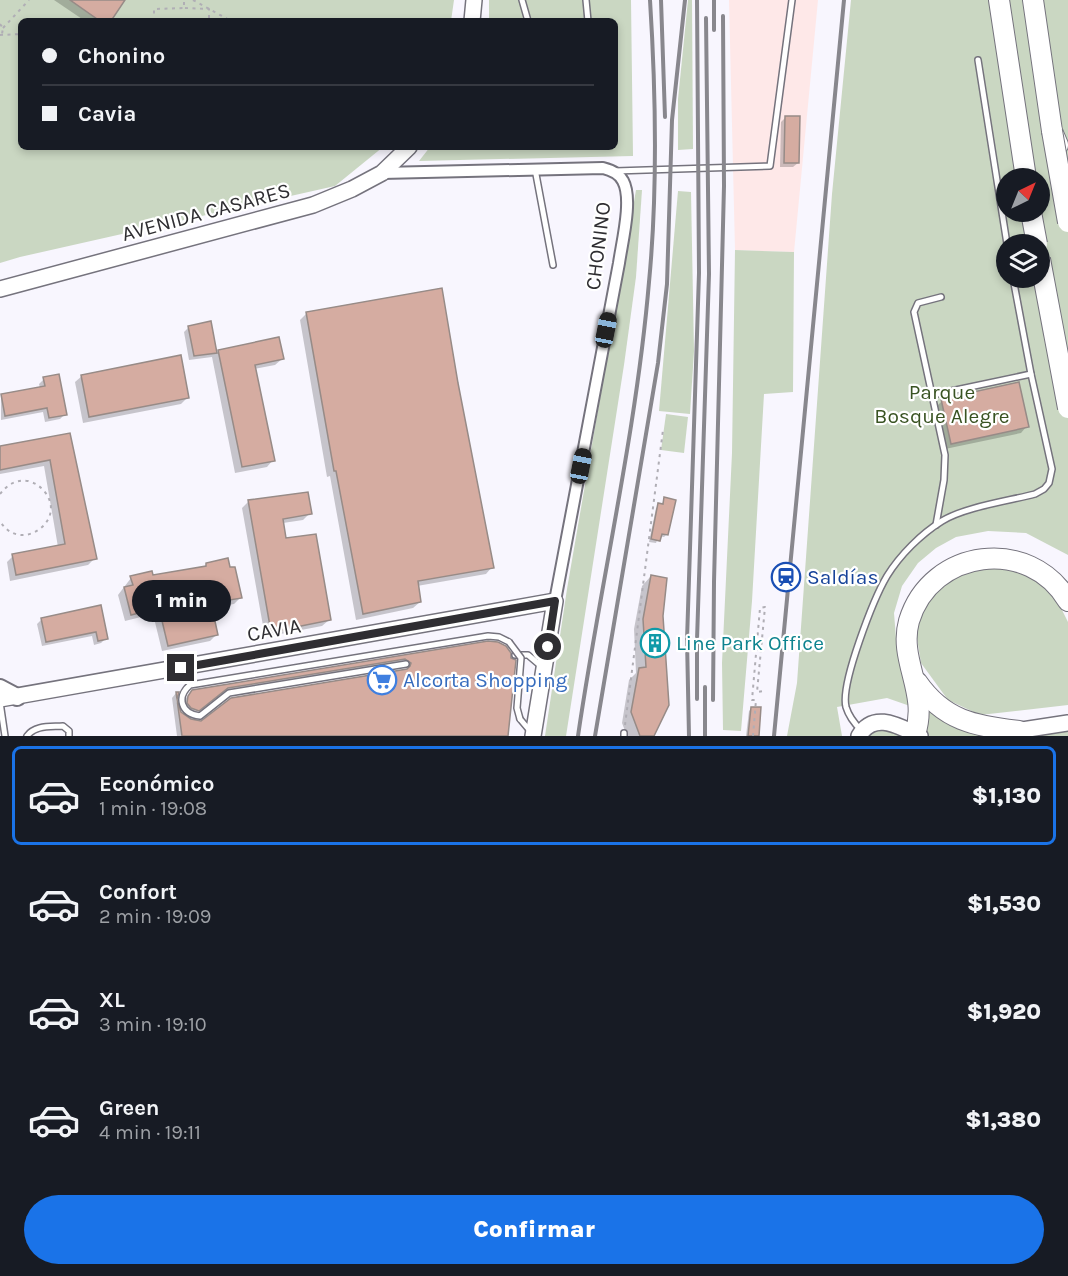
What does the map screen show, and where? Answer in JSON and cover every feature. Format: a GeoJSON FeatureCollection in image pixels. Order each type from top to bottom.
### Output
{"type":"FeatureCollection","features":[{"type":"Feature","properties":{"kind":"highway"},"geometry":{"type":"LineString","coordinates":[[999,0],[1024,168]]}},
{"type":"Feature","properties":{"kind":"highway"},"geometry":{"type":"LineString","coordinates":[[1033,0],[1068,222]]}},
{"type":"Feature","properties":{"kind":"highway"},"geometry":{"type":"LineString","coordinates":[[1052,131],[1068,169]]}},
{"type":"Feature","properties":{"kind":"highway"},"geometry":{"type":"LineString","coordinates":[[1045,288],[1068,408]]}},
{"type":"Feature","properties":{"kind":"highway"},"geometry":{"type":"LineString","coordinates":[[916,735],[920,709],[907,653],[908,623],[913,610],[927,589],[951,570],[982,559],[1011,559],[1034,567],[1064,596]]}},
{"type":"Feature","properties":{"kind":"highway"},"geometry":{"type":"LineString","coordinates":[[912,672],[929,697],[956,718],[974,725],[1019,730]]}},
{"type":"Feature","properties":{"kind":"main road"},"geometry":{"type":"LineString","coordinates":[[0,688],[17,697]]}},
{"type":"Feature","properties":{"kind":"street"},"geometry":{"type":"LineString","coordinates":[[472,18],[474,0]]}},
{"type":"Feature","properties":{"kind":"street","name":"AVENIDA CASARES"},"geometry":{"type":"LineString","coordinates":[[0,289],[313,206],[382,173],[406,150]]}},
{"type":"Feature","properties":{"kind":"street"},"geometry":{"type":"LineString","coordinates":[[382,173],[603,168],[614,171]]}},
{"type":"Feature","properties":{"kind":"street","name":"CHONINO"},"geometry":{"type":"LineString","coordinates":[[533,736],[555,601],[624,232],[626,193],[623,180],[614,171]]}},
{"type":"Feature","properties":{"kind":"street","name":"CAVIA"},"geometry":{"type":"LineString","coordinates":[[0,700],[555,601]]}},
{"type":"Feature","properties":{"kind":"street"},"geometry":{"type":"LineString","coordinates":[[861,734],[870,724],[880,721],[893,724],[916,735]]}},
{"type":"Feature","properties":{"kind":"street"},"geometry":{"type":"LineString","coordinates":[[987,736],[1068,723]]}},
{"type":"Feature","properties":{"kind":"lane"},"geometry":{"type":"LineString","coordinates":[[522,0],[527,18]]}},
{"type":"Feature","properties":{"kind":"lane"},"geometry":{"type":"LineString","coordinates":[[586,0],[588,18]]}},
{"type":"Feature","properties":{"kind":"lane"},"geometry":{"type":"LineString","coordinates":[[614,171],[770,166],[792,0]]}},
{"type":"Feature","properties":{"kind":"lane"},"geometry":{"type":"LineString","coordinates":[[978,60],[1005,234]]}},
{"type":"Feature","properties":{"kind":"lane"},"geometry":{"type":"LineString","coordinates":[[535,169],[553,265]]}},
{"type":"Feature","properties":{"kind":"lane"},"geometry":{"type":"LineString","coordinates":[[861,734],[850,718],[845,705],[850,672],[878,594],[887,577],[911,547],[936,525],[959,513],[1035,494],[1049,483],[1052,474],[1051,464],[1015,288]]}},
{"type":"Feature","properties":{"kind":"lane"},"geometry":{"type":"LineString","coordinates":[[936,525],[944,480],[945,455],[914,312],[918,303],[941,297]]}},
{"type":"Feature","properties":{"kind":"lane"},"geometry":{"type":"LineString","coordinates":[[932,395],[1031,374]]}},
{"type":"Feature","properties":{"kind":"lane"},"geometry":{"type":"LineString","coordinates":[[406,664],[229,693],[200,716],[191,715],[181,704],[182,695],[190,685],[204,685],[488,636],[499,636],[509,642],[521,658],[517,708],[520,719],[533,736]]}},
{"type":"Feature","properties":{"kind":"lane"},"geometry":{"type":"LineString","coordinates":[[515,655],[528,655],[545,670]]}},
{"type":"Feature","properties":{"kind":"lane"},"geometry":{"type":"LineString","coordinates":[[0,700],[5,736]]}},
{"type":"Feature","properties":{"kind":"lane"},"geometry":{"type":"LineString","coordinates":[[27,736],[31,730],[38,728],[63,726],[67,728],[69,736]]}},
{"type":"Feature","properties":{"kind":"path"},"geometry":{"type":"LineString","coordinates":[[18,34],[1,35],[3,28],[29,0]]}},
{"type":"Feature","properties":{"kind":"path"},"geometry":{"type":"LineString","coordinates":[[184,0],[184,8]]}},
{"type":"Feature","properties":{"kind":"path"},"geometry":{"type":"LineString","coordinates":[[193,0],[226,18]]}},
{"type":"Feature","properties":{"kind":"path"},"geometry":{"type":"LineString","coordinates":[[154,18],[154,9],[209,9]]}},
{"type":"Feature","properties":{"kind":"path"},"geometry":{"type":"LineString","coordinates":[[209,9],[209,18]]}},
{"type":"Feature","properties":{"kind":"path"},"geometry":{"type":"LineString","coordinates":[[0,24],[3,28]]}},
{"type":"Feature","properties":{"kind":"path"},"geometry":{"type":"LineString","coordinates":[[624,735],[663,430]]}},
{"type":"Feature","properties":{"kind":"path"},"geometry":{"type":"LineString","coordinates":[[0,494],[15,482],[33,482],[47,494],[51,510],[43,527],[27,535],[18,535],[10,531],[0,521]]}},
{"type":"Feature","properties":{"kind":"path"},"geometry":{"type":"LineString","coordinates":[[753,736],[756,700],[752,700],[755,659],[760,608],[765,607],[757,692],[763,691]]}},
{"type":"Feature","properties":{"kind":"shaded area"},"geometry":{"type":"Polygon","coordinates":[[[729,0],[818,0],[794,252],[735,250],[729,0]]]}},
{"type":"Feature","properties":{"kind":"green space"},"geometry":{"type":"Polygon","coordinates":[[[0,0],[454,0],[451,18],[18,18],[18,150],[379,150],[335,186],[0,263],[0,0]]]}},
{"type":"Feature","properties":{"kind":"green space"},"geometry":{"type":"Polygon","coordinates":[[[489,0],[631,0],[633,156],[419,161],[428,150],[618,150],[618,18],[489,18],[489,0]]]}},
{"type":"Feature","properties":{"kind":"green space"},"geometry":{"type":"Polygon","coordinates":[[[688,0],[692,0],[693,149],[678,150],[678,99],[688,0]]]}},
{"type":"Feature","properties":{"kind":"green space","name":"Parque Bosque Alegre"},"geometry":{"type":"Polygon","coordinates":[[[851,0],[1068,0],[1068,555],[1026,533],[988,531],[956,537],[936,548],[918,563],[902,586],[894,613],[896,638],[910,706],[887,698],[837,707],[842,736],[787,736],[797,683],[832,194],[851,0]]]}},
{"type":"Feature","properties":{"kind":"green space"},"geometry":{"type":"Polygon","coordinates":[[[636,190],[642,190],[636,277],[566,736],[545,736],[567,589],[636,190]]]}},
{"type":"Feature","properties":{"kind":"green space"},"geometry":{"type":"Polygon","coordinates":[[[678,191],[691,192],[694,351],[690,414],[659,411],[678,191]]]}},
{"type":"Feature","properties":{"kind":"green space"},"geometry":{"type":"Polygon","coordinates":[[[735,250],[794,252],[793,392],[764,394],[752,601],[741,731],[723,730],[722,663],[732,453],[735,250]]]}},
{"type":"Feature","properties":{"kind":"green space"},"geometry":{"type":"Polygon","coordinates":[[[666,414],[688,417],[684,453],[661,450],[666,414]]]}},
{"type":"Feature","properties":{"kind":"green space"},"geometry":{"type":"Polygon","coordinates":[[[1009,566],[1036,579],[1057,600],[1068,622],[1068,705],[980,715],[948,700],[921,663],[915,626],[925,598],[965,570],[1009,566]]]}},
{"type":"Feature","properties":{"kind":"green space"},"geometry":{"type":"Polygon","coordinates":[[[919,703],[964,721],[1068,723],[1068,736],[859,736],[866,727],[914,733],[919,703]]]}},
{"type":"Feature","properties":{"kind":"building"},"geometry":{"type":"Polygon","coordinates":[[[70,0],[125,0],[113,18],[96,18],[70,0]]]}},
{"type":"Feature","properties":{"kind":"building"},"geometry":{"type":"Polygon","coordinates":[[[785,116],[800,116],[799,163],[784,163],[785,116]]]}},
{"type":"Feature","properties":{"kind":"building"},"geometry":{"type":"Polygon","coordinates":[[[442,288],[494,568],[418,581],[421,602],[363,614],[336,471],[334,471],[306,312],[442,288]]]}},
{"type":"Feature","properties":{"kind":"building"},"geometry":{"type":"Polygon","coordinates":[[[211,321],[217,353],[194,356],[188,326],[211,321]]]}},
{"type":"Feature","properties":{"kind":"building"},"geometry":{"type":"Polygon","coordinates":[[[279,337],[284,359],[255,365],[275,461],[242,467],[218,350],[279,337]]]}},
{"type":"Feature","properties":{"kind":"building"},"geometry":{"type":"Polygon","coordinates":[[[181,355],[189,398],[89,417],[81,375],[181,355]]]}},
{"type":"Feature","properties":{"kind":"building"},"geometry":{"type":"Polygon","coordinates":[[[59,374],[67,415],[49,418],[47,408],[5,416],[1,394],[45,386],[43,377],[59,374]]]}},
{"type":"Feature","properties":{"kind":"building"},"geometry":{"type":"Polygon","coordinates":[[[1019,382],[1029,427],[951,444],[941,399],[1019,382]]]}},
{"type":"Feature","properties":{"kind":"building"},"geometry":{"type":"Polygon","coordinates":[[[70,433],[97,559],[16,575],[12,554],[65,544],[50,460],[0,470],[0,446],[70,433]]]}},
{"type":"Feature","properties":{"kind":"building"},"geometry":{"type":"Polygon","coordinates":[[[308,492],[312,514],[283,519],[286,538],[316,534],[331,620],[271,632],[248,500],[308,492]]]}},
{"type":"Feature","properties":{"kind":"building"},"geometry":{"type":"Polygon","coordinates":[[[664,497],[676,500],[668,535],[662,534],[660,541],[651,539],[658,503],[663,504],[664,497]]]}},
{"type":"Feature","properties":{"kind":"building"},"geometry":{"type":"Polygon","coordinates":[[[228,558],[230,567],[235,567],[242,598],[211,603],[218,635],[168,646],[159,608],[131,615],[124,587],[133,585],[130,576],[152,571],[153,575],[206,566],[206,563],[228,558]]]}},
{"type":"Feature","properties":{"kind":"building","name":"Line Park Office"},"geometry":{"type":"Polygon","coordinates":[[[651,575],[667,578],[663,616],[669,705],[654,736],[640,736],[631,712],[639,668],[646,667],[643,619],[651,575]]]}},
{"type":"Feature","properties":{"kind":"building"},"geometry":{"type":"Polygon","coordinates":[[[101,605],[108,639],[98,641],[96,632],[46,642],[41,618],[101,605]]]}},
{"type":"Feature","properties":{"kind":"building","name":"Alcorta Shopping"},"geometry":{"type":"Polygon","coordinates":[[[488,641],[506,646],[511,653],[511,658],[516,660],[508,736],[182,736],[177,700],[181,712],[191,719],[201,721],[231,698],[407,669],[411,663],[405,659],[228,688],[199,711],[191,708],[187,703],[192,690],[488,641]]]}},
{"type":"Feature","properties":{"kind":"building"},"geometry":{"type":"Polygon","coordinates":[[[751,707],[761,707],[759,736],[748,736],[751,707]]]}},
{"type":"Feature","properties":{"kind":"railway"},"geometry":{"type":"LineString","coordinates":[[578,736],[636,396],[649,282],[654,212],[655,141],[650,0]]}},
{"type":"Feature","properties":{"kind":"railway"},"geometry":{"type":"LineString","coordinates":[[661,0],[665,117]]}},
{"type":"Feature","properties":{"kind":"railway"},"geometry":{"type":"LineString","coordinates":[[595,736],[658,363],[667,284],[672,120],[685,0]]}},
{"type":"Feature","properties":{"kind":"railway"},"geometry":{"type":"LineString","coordinates":[[689,736],[687,640],[699,273],[697,0]]}},
{"type":"Feature","properties":{"kind":"railway"},"geometry":{"type":"LineString","coordinates":[[714,0],[714,30]]}},
{"type":"Feature","properties":{"kind":"railway"},"geometry":{"type":"LineString","coordinates":[[774,736],[844,0]]}},
{"type":"Feature","properties":{"kind":"railway"},"geometry":{"type":"LineString","coordinates":[[713,700],[724,186],[723,16]]}},
{"type":"Feature","properties":{"kind":"railway"},"geometry":{"type":"LineString","coordinates":[[697,699],[709,274],[706,18]]}},
{"type":"Feature","properties":{"kind":"railway"},"geometry":{"type":"LineString","coordinates":[[705,687],[705,736]]}},
{"type":"Feature","properties":{"kind":"place","name":"Saldías"},"geometry":{"type":"Point","coordinates":[786,577]}},
{"type":"Feature","properties":{"kind":"place","name":"Line Park Office"},"geometry":{"type":"Point","coordinates":[655,643]}},
{"type":"Feature","properties":{"kind":"place","name":"Alcorta Shopping"},"geometry":{"type":"Point","coordinates":[382,680]}},
{"type":"Feature","properties":{"kind":"route"},"geometry":{"type":"LineString","coordinates":[[181,668],[555,601],[548,647]]}}]}
